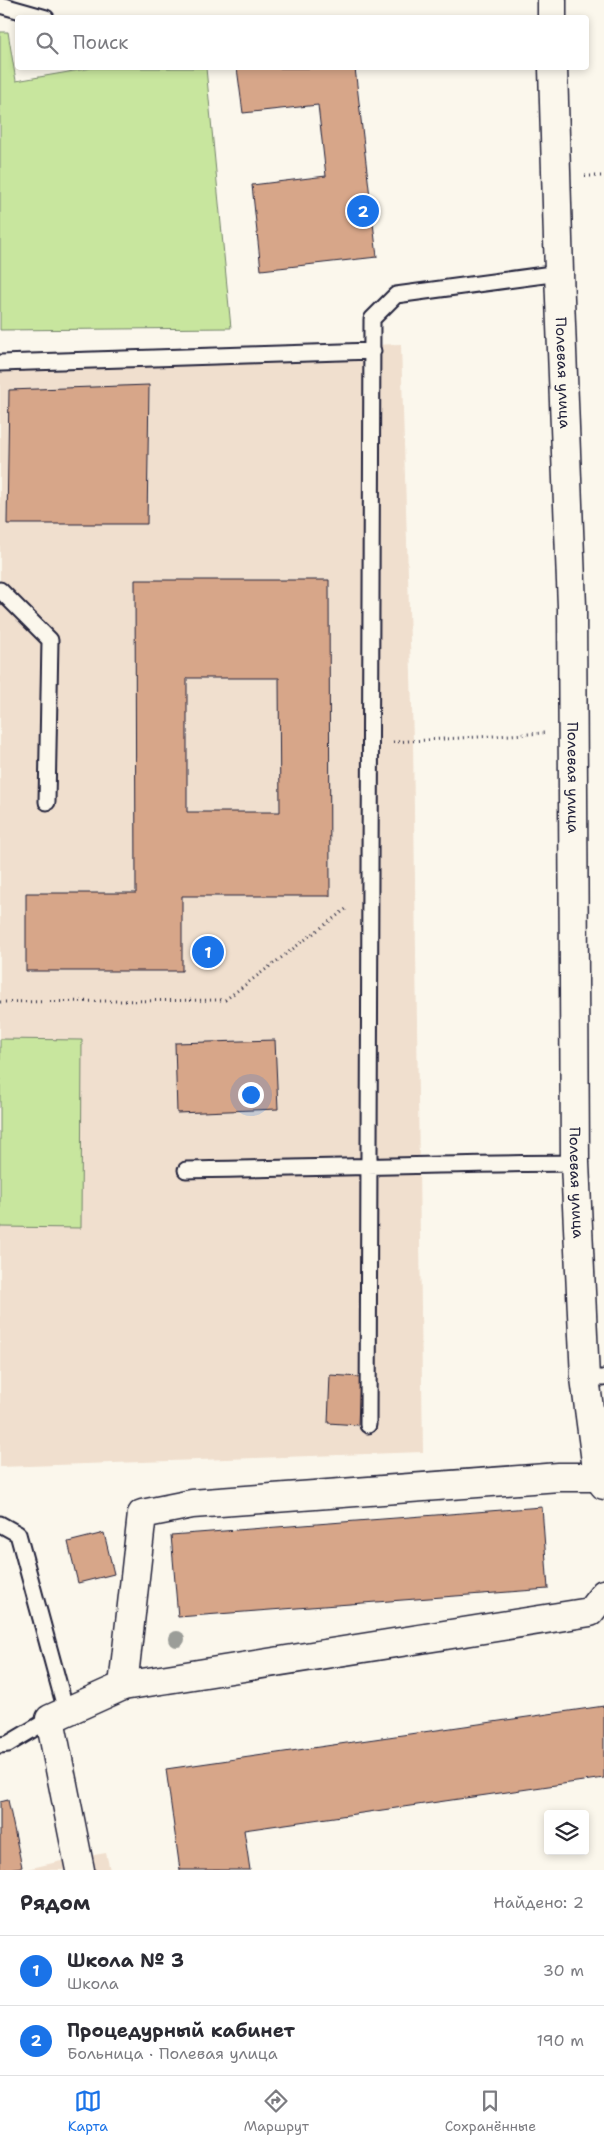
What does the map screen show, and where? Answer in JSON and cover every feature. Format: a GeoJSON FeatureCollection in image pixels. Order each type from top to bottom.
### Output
{"type":"FeatureCollection","features":[{"type":"Feature","properties":{"kind":"street"},"geometry":{"type":"LineString","coordinates":[[552,0],[552,15]]}},
{"type":"Feature","properties":{"kind":"street","name":"Полевая улица"},"geometry":{"type":"LineString","coordinates":[[553,70],[572,607],[575,1164],[601,1481]]}},
{"type":"Feature","properties":{"kind":"street"},"geometry":{"type":"LineString","coordinates":[[123,1686],[142,1514],[192,1504],[559,1477],[601,1481]]}},
{"type":"Feature","properties":{"kind":"street"},"geometry":{"type":"LineString","coordinates":[[80,1870],[58,1715],[123,1686],[590,1612],[604,1594]]}},
{"type":"Feature","properties":{"kind":"lane"},"geometry":{"type":"LineString","coordinates":[[0,5],[35,15]]}},
{"type":"Feature","properties":{"kind":"lane"},"geometry":{"type":"LineString","coordinates":[[368,1425],[372,319],[396,295],[559,273]]}},
{"type":"Feature","properties":{"kind":"lane"},"geometry":{"type":"LineString","coordinates":[[0,363],[373,351]]}},
{"type":"Feature","properties":{"kind":"lane"},"geometry":{"type":"LineString","coordinates":[[0,590],[50,640],[47,802]]}},
{"type":"Feature","properties":{"kind":"lane"},"geometry":{"type":"LineString","coordinates":[[186,1170],[369,1168],[418,1164],[575,1164]]}},
{"type":"Feature","properties":{"kind":"lane"},"geometry":{"type":"LineString","coordinates":[[0,1524],[18,1534],[58,1715],[8,1744],[0,1745]]}},
{"type":"Feature","properties":{"kind":"path"},"geometry":{"type":"LineString","coordinates":[[371,744],[572,731]]}},
{"type":"Feature","properties":{"kind":"path"},"geometry":{"type":"LineString","coordinates":[[0,1002],[225,1000],[371,891]]}},
{"type":"Feature","properties":{"kind":"shaded area"},"geometry":{"type":"Polygon","coordinates":[[[401,344],[413,740],[423,1452],[0,1467],[0,357],[401,344]]]}},
{"type":"Feature","properties":{"kind":"shaded area"},"geometry":{"type":"Polygon","coordinates":[[[106,1853],[110,1870],[23,1870],[70,1859],[106,1853]]]}},
{"type":"Feature","properties":{"kind":"green space"},"geometry":{"type":"Polygon","coordinates":[[[0,32],[8,32],[16,81],[80,70],[206,70],[231,328],[0,330],[0,32]]]}},
{"type":"Feature","properties":{"kind":"green space"},"geometry":{"type":"Polygon","coordinates":[[[0,1039],[82,1040],[81,1228],[0,1227],[0,1039]]]}},
{"type":"Feature","properties":{"kind":"building"},"geometry":{"type":"Polygon","coordinates":[[[237,70],[355,70],[377,257],[261,270],[252,185],[326,176],[318,105],[243,113],[237,70]]]}},
{"type":"Feature","properties":{"kind":"building"},"geometry":{"type":"Polygon","coordinates":[[[149,385],[147,524],[7,524],[9,390],[149,385]]]}},
{"type":"Feature","properties":{"kind":"building"},"geometry":{"type":"Polygon","coordinates":[[[135,580],[329,580],[330,896],[182,896],[182,971],[26,971],[26,893],[136,893],[135,580]],[[187,678],[187,812],[280,812],[279,678],[187,678]]]}},
{"type":"Feature","properties":{"kind":"building"},"geometry":{"type":"Polygon","coordinates":[[[275,1040],[278,1109],[177,1113],[175,1043],[275,1040]]]}},
{"type":"Feature","properties":{"kind":"building"},"geometry":{"type":"Polygon","coordinates":[[[330,1375],[360,1377],[358,1425],[328,1423],[330,1375]]]}},
{"type":"Feature","properties":{"kind":"building"},"geometry":{"type":"Polygon","coordinates":[[[542,1507],[548,1589],[178,1617],[171,1535],[542,1507]]]}},
{"type":"Feature","properties":{"kind":"building"},"geometry":{"type":"Polygon","coordinates":[[[104,1533],[114,1574],[78,1583],[68,1542],[104,1533]]]}},
{"type":"Feature","properties":{"kind":"building"},"geometry":{"type":"Polygon","coordinates":[[[604,1706],[604,1778],[244,1830],[250,1870],[180,1870],[166,1769],[604,1706]]]}},
{"type":"Feature","properties":{"kind":"building"},"geometry":{"type":"Polygon","coordinates":[[[8,1800],[22,1867],[0,1870],[0,1802],[8,1800]]]}},
{"type":"Feature","properties":{"kind":"place","name":"Процедурный кабинет"},"geometry":{"type":"Point","coordinates":[363,211]}},
{"type":"Feature","properties":{"kind":"place","name":"Школа № 3"},"geometry":{"type":"Point","coordinates":[208,952]}}]}
